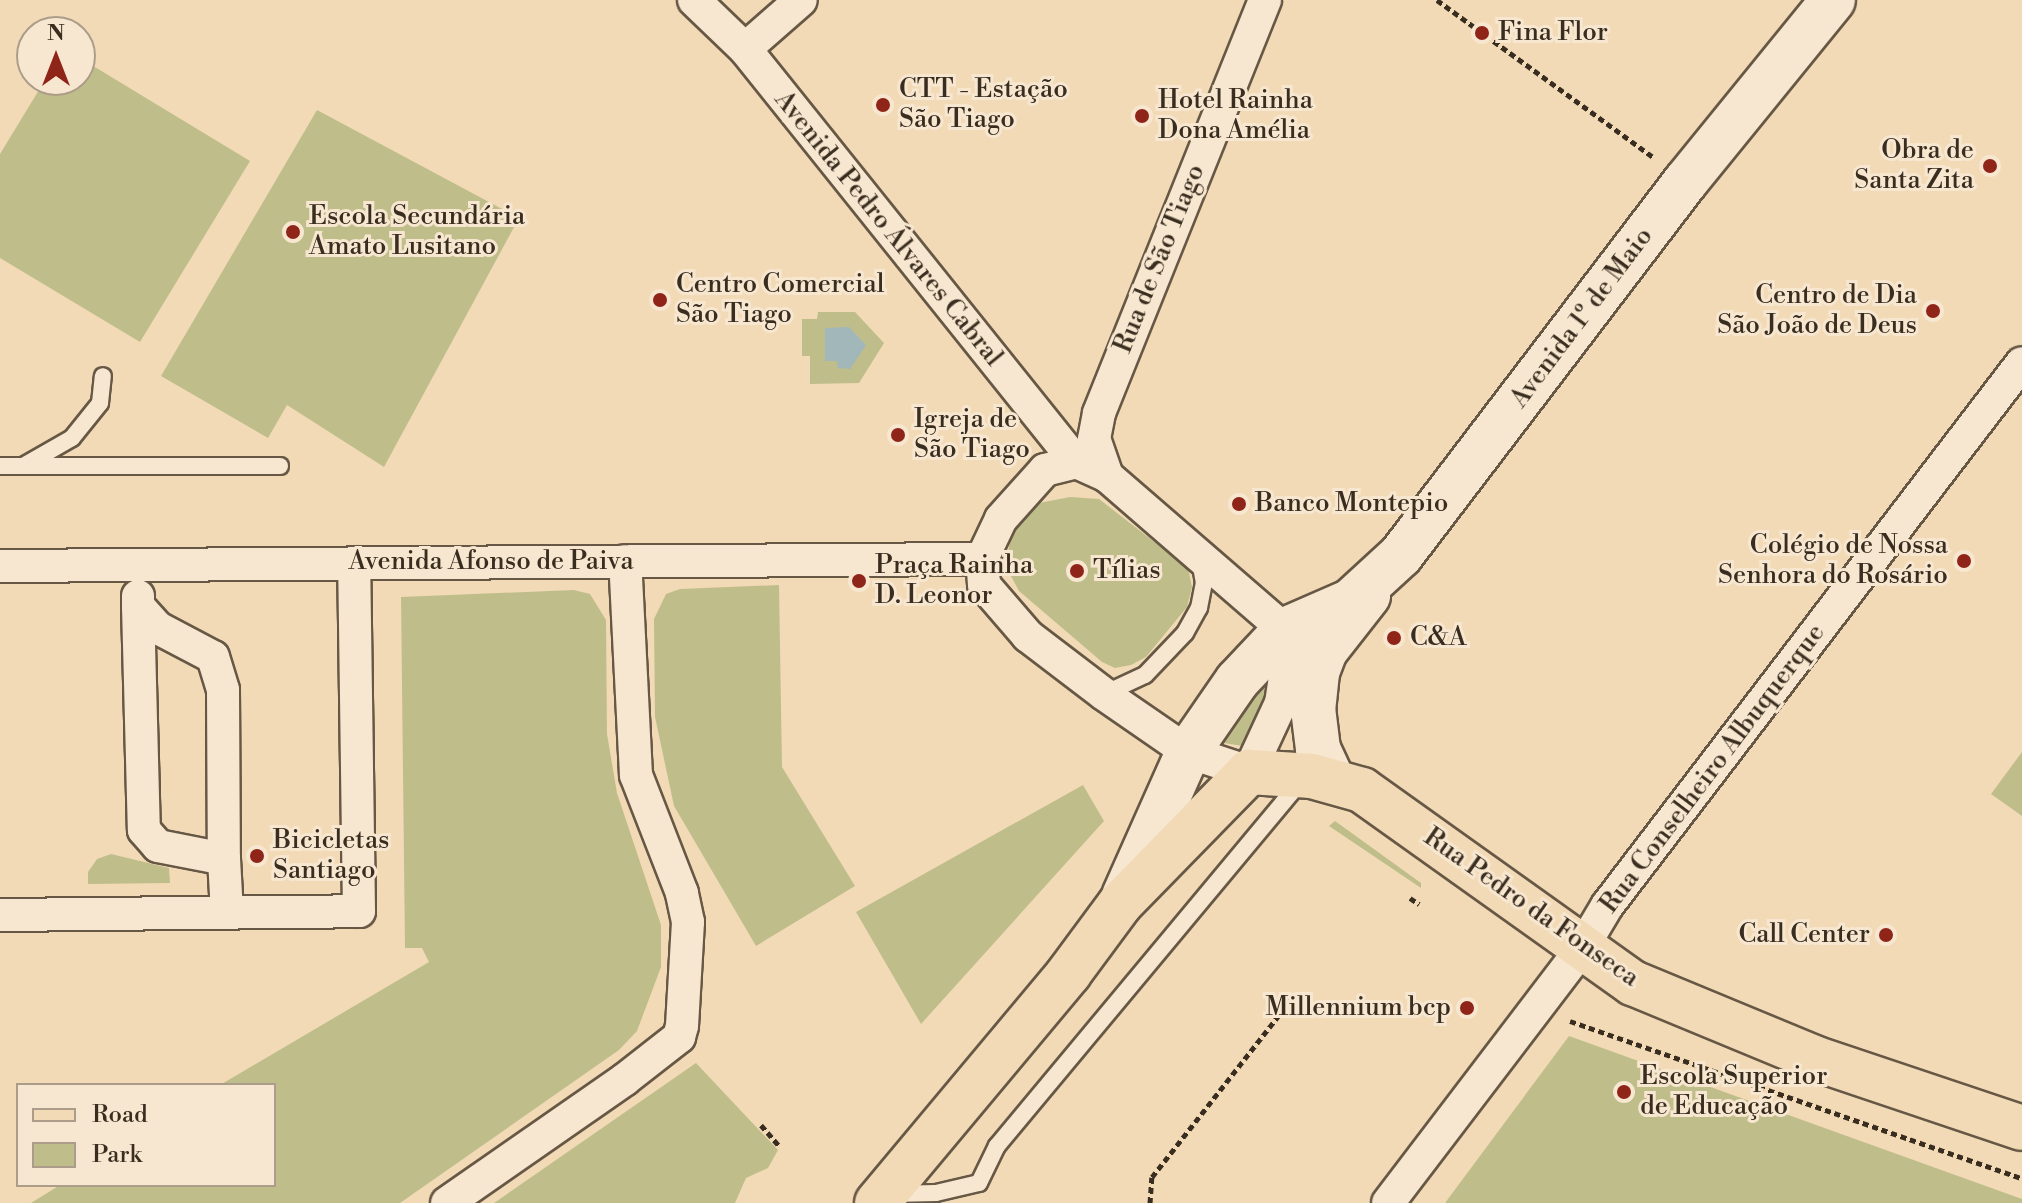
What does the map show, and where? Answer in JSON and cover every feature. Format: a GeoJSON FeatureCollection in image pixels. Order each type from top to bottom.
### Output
{"type":"FeatureCollection","features":[{"type":"Feature","properties":{"kind":"main road","name":"Avenida 1º de Maio"},"geometry":{"type":"LineString","coordinates":[[1289,619],[1351,601],[1378,581],[1686,181],[1833,0]]}},
{"type":"Feature","properties":{"kind":"main road"},"geometry":{"type":"LineString","coordinates":[[1336,782],[1318,749],[1313,711],[1317,672],[1325,651],[1378,581]]}},
{"type":"Feature","properties":{"kind":"main road"},"geometry":{"type":"LineString","coordinates":[[1120,904],[1188,752],[1237,681],[1289,619]]}},
{"type":"Feature","properties":{"kind":"main road"},"geometry":{"type":"LineString","coordinates":[[881,1198],[1069,973],[1120,904],[1249,772],[1336,782]]}},
{"type":"Feature","properties":{"kind":"main road","name":"Rua Pedro da Fonseca"},"geometry":{"type":"LineString","coordinates":[[1336,782],[1633,983],[1814,1058],[2022,1128]]}},
{"type":"Feature","properties":{"kind":"street","name":"Avenida Pedro Álvares Cabral"},"geometry":{"type":"LineString","coordinates":[[694,0],[745,49],[1076,462]]}},
{"type":"Feature","properties":{"kind":"street"},"geometry":{"type":"LineString","coordinates":[[745,49],[801,0]]}},
{"type":"Feature","properties":{"kind":"street","name":"Rua de São Tiago"},"geometry":{"type":"LineString","coordinates":[[1107,476],[1094,439],[1099,413],[1265,0]]}},
{"type":"Feature","properties":{"kind":"street","name":"Rua Conselheiro Albuquerque"},"geometry":{"type":"LineString","coordinates":[[1388,1203],[1543,995],[1582,948],[1607,906],[2022,363]]}},
{"type":"Feature","properties":{"kind":"street"},"geometry":{"type":"LineString","coordinates":[[1076,462],[1107,476],[1200,560],[1289,619],[1289,651],[1281,703],[1249,772],[1188,752],[1104,694],[1000,609],[984,585],[982,559],[1001,519],[1023,490],[1045,470],[1076,462]]}},
{"type":"Feature","properties":{"kind":"street","name":"Avenida Afonso de Paiva"},"geometry":{"type":"LineString","coordinates":[[0,566],[982,559]]}},
{"type":"Feature","properties":{"kind":"street"},"geometry":{"type":"LineString","coordinates":[[447,1203],[624,1080],[679,1037],[688,922],[682,893],[636,775],[625,561]]}},
{"type":"Feature","properties":{"kind":"street"},"geometry":{"type":"LineString","coordinates":[[0,915],[359,911],[354,563]]}},
{"type":"Feature","properties":{"kind":"street"},"geometry":{"type":"LineString","coordinates":[[139,565],[144,830],[158,846],[224,859]]}},
{"type":"Feature","properties":{"kind":"street"},"geometry":{"type":"LineString","coordinates":[[138,606],[158,628],[213,657],[223,690],[227,912]]}},
{"type":"Feature","properties":{"kind":"lane"},"geometry":{"type":"LineString","coordinates":[[23,467],[72,438],[100,403],[103,376]]}},
{"type":"Feature","properties":{"kind":"lane"},"geometry":{"type":"LineString","coordinates":[[0,466],[123,462],[280,466]]}},
{"type":"Feature","properties":{"kind":"lane"},"geometry":{"type":"LineString","coordinates":[[1104,694],[1145,675],[1185,633],[1199,608],[1204,583],[1200,560]]}},
{"type":"Feature","properties":{"kind":"lane"},"geometry":{"type":"LineString","coordinates":[[881,1198],[936,1193],[979,1183],[997,1146],[1287,794],[1336,782]]}},
{"type":"Feature","properties":{"kind":"path"},"geometry":{"type":"LineString","coordinates":[[1437,0],[1686,181]]}},
{"type":"Feature","properties":{"kind":"path"},"geometry":{"type":"LineString","coordinates":[[1410,898],[1419,904]]}},
{"type":"Feature","properties":{"kind":"path"},"geometry":{"type":"LineString","coordinates":[[1543,995],[1572,1023],[2022,1178]]}},
{"type":"Feature","properties":{"kind":"path"},"geometry":{"type":"LineString","coordinates":[[1150,1203],[1152,1177],[1291,1000]]}},
{"type":"Feature","properties":{"kind":"path"},"geometry":{"type":"LineString","coordinates":[[761,1125],[779,1146]]}},
{"type":"Feature","properties":{"kind":"green space"},"geometry":{"type":"Polygon","coordinates":[[[96,68],[250,161],[140,342],[0,258],[0,154],[35,96],[96,96],[96,68]]]}},
{"type":"Feature","properties":{"kind":"green space"},"geometry":{"type":"Polygon","coordinates":[[[317,110],[519,218],[384,467],[287,405],[268,438],[161,376],[317,110]]]}},
{"type":"Feature","properties":{"kind":"green space"},"geometry":{"type":"Polygon","coordinates":[[[818,312],[855,312],[884,343],[859,383],[810,384],[810,356],[802,356],[802,319],[817,319],[818,312]]]}},
{"type":"Feature","properties":{"kind":"green space"},"geometry":{"type":"Polygon","coordinates":[[[1070,497],[1099,499],[1188,568],[1192,587],[1187,607],[1146,657],[1131,665],[1115,668],[1102,662],[1019,591],[1011,576],[1007,560],[1011,534],[1039,503],[1070,497]]]}},
{"type":"Feature","properties":{"kind":"green space"},"geometry":{"type":"Polygon","coordinates":[[[779,585],[782,767],[855,886],[756,946],[674,806],[655,717],[654,619],[666,594],[680,589],[779,585]]]}},
{"type":"Feature","properties":{"kind":"green space"},"geometry":{"type":"Polygon","coordinates":[[[574,590],[590,594],[606,620],[607,734],[617,793],[661,925],[661,967],[637,1031],[619,1050],[400,1203],[31,1203],[57,1187],[276,1187],[276,1083],[223,1083],[429,962],[422,948],[405,948],[401,597],[574,590]]]}},
{"type":"Feature","properties":{"kind":"green space"},"geometry":{"type":"Polygon","coordinates":[[[1277,668],[1254,735],[1243,746],[1217,742],[1277,668]]]}},
{"type":"Feature","properties":{"kind":"green space"},"geometry":{"type":"Polygon","coordinates":[[[2022,752],[2022,816],[1991,794],[2022,752]]]}},
{"type":"Feature","properties":{"kind":"green space"},"geometry":{"type":"Polygon","coordinates":[[[1083,785],[1104,821],[921,1024],[856,912],[1083,785]]]}},
{"type":"Feature","properties":{"kind":"green space"},"geometry":{"type":"Polygon","coordinates":[[[1335,821],[1421,883],[1421,888],[1329,826],[1335,821]]]}},
{"type":"Feature","properties":{"kind":"green space"},"geometry":{"type":"Polygon","coordinates":[[[111,854],[169,868],[170,883],[88,884],[88,872],[97,859],[111,854]]]}},
{"type":"Feature","properties":{"kind":"green space","name":"Escola Superior de Educação"},"geometry":{"type":"Polygon","coordinates":[[[1569,1036],[2022,1199],[2022,1203],[1445,1203],[1569,1036]]]}},
{"type":"Feature","properties":{"kind":"green space"},"geometry":{"type":"Polygon","coordinates":[[[696,1063],[778,1150],[768,1168],[746,1178],[735,1203],[494,1203],[696,1063]]]}},
{"type":"Feature","properties":{"kind":"water"},"geometry":{"type":"Polygon","coordinates":[[[849,327],[866,345],[850,369],[838,368],[837,361],[825,361],[825,328],[849,327]]]}},
{"type":"Feature","properties":{"kind":"place","name":"Fina Flor"},"geometry":{"type":"Point","coordinates":[1482,33]}},
{"type":"Feature","properties":{"kind":"place","name":"CTT - Estação São Tiago"},"geometry":{"type":"Point","coordinates":[883,105]}},
{"type":"Feature","properties":{"kind":"place","name":"Hotel Rainha Dona Amélia"},"geometry":{"type":"Point","coordinates":[1142,116]}},
{"type":"Feature","properties":{"kind":"place","name":"Obra de Santa Zita"},"geometry":{"type":"Point","coordinates":[1990,166]}},
{"type":"Feature","properties":{"kind":"place","name":"Escola Secundária Amato Lusitano"},"geometry":{"type":"Point","coordinates":[293,232]}},
{"type":"Feature","properties":{"kind":"place","name":"Centro Comercial São Tiago"},"geometry":{"type":"Point","coordinates":[660,300]}},
{"type":"Feature","properties":{"kind":"place","name":"Centro de Dia São João de Deus"},"geometry":{"type":"Point","coordinates":[1933,311]}},
{"type":"Feature","properties":{"kind":"place","name":"Igreja de São Tiago"},"geometry":{"type":"Point","coordinates":[898,435]}},
{"type":"Feature","properties":{"kind":"place","name":"Banco Montepio"},"geometry":{"type":"Point","coordinates":[1239,504]}},
{"type":"Feature","properties":{"kind":"place","name":"Colégio de Nossa Senhora do Rosário"},"geometry":{"type":"Point","coordinates":[1964,561]}},
{"type":"Feature","properties":{"kind":"place","name":"Tílias"},"geometry":{"type":"Point","coordinates":[1077,571]}},
{"type":"Feature","properties":{"kind":"place","name":"Praça Rainha D. Leonor"},"geometry":{"type":"Point","coordinates":[859,581]}},
{"type":"Feature","properties":{"kind":"place","name":"C&A"},"geometry":{"type":"Point","coordinates":[1394,638]}},
{"type":"Feature","properties":{"kind":"place","name":"Bicicletas Santiago"},"geometry":{"type":"Point","coordinates":[257,856]}},
{"type":"Feature","properties":{"kind":"place","name":"Call Center"},"geometry":{"type":"Point","coordinates":[1886,935]}},
{"type":"Feature","properties":{"kind":"place","name":"Millennium bcp"},"geometry":{"type":"Point","coordinates":[1467,1008]}},
{"type":"Feature","properties":{"kind":"place","name":"Escola Superior de Educação"},"geometry":{"type":"Point","coordinates":[1624,1092]}}]}
